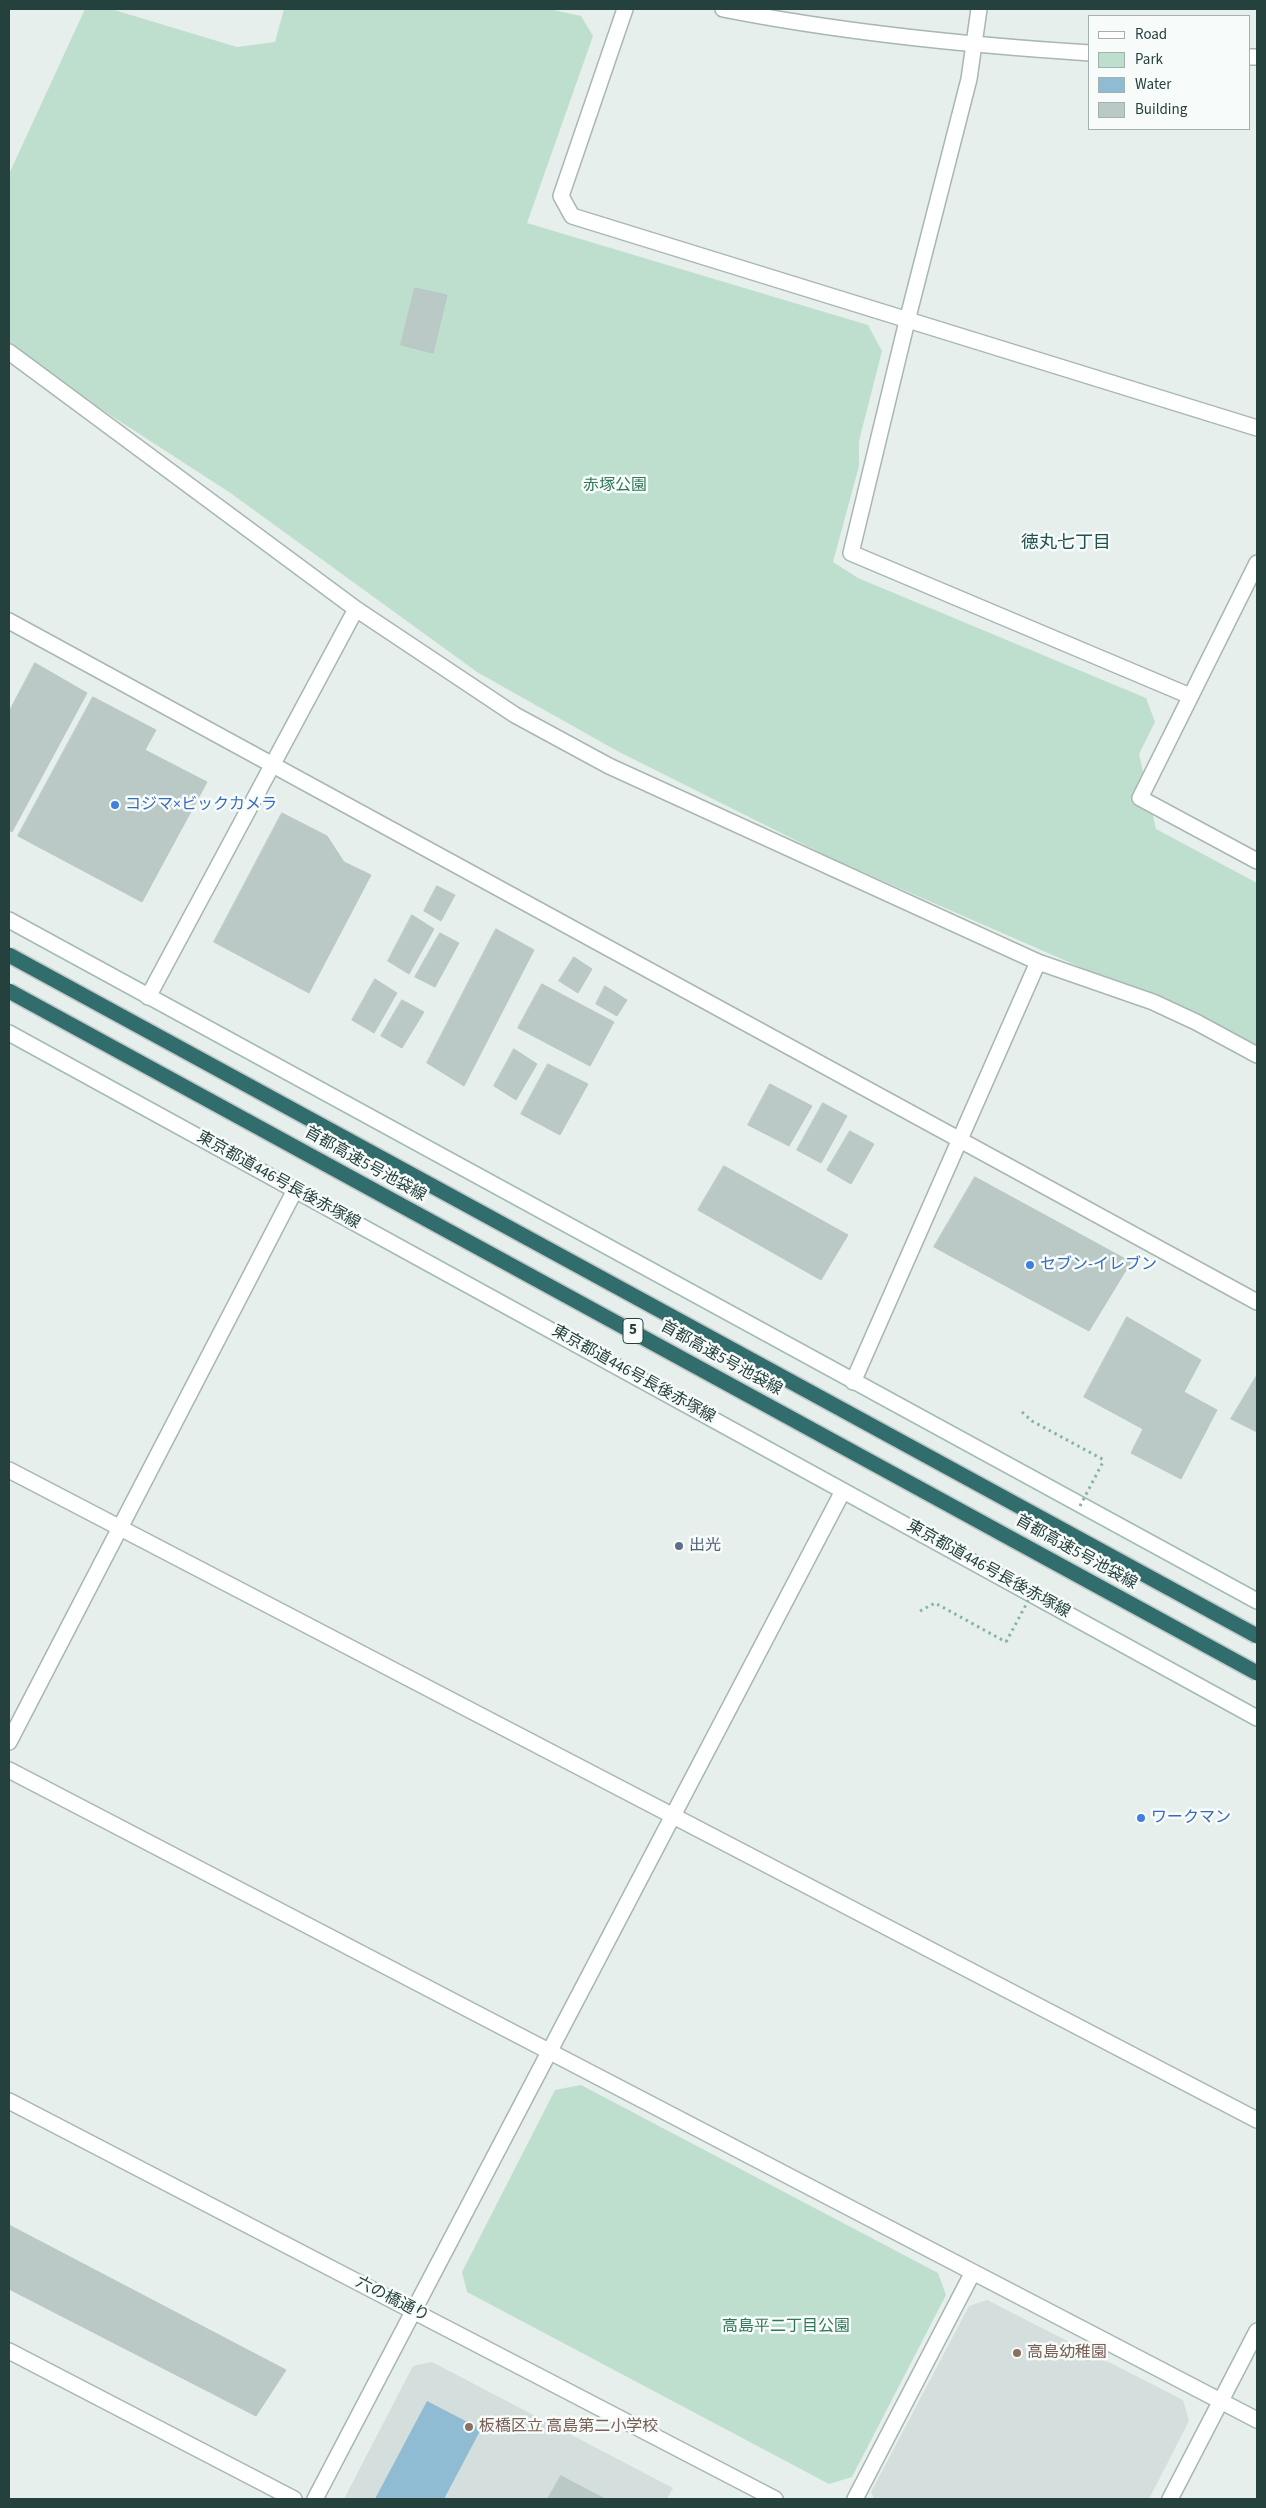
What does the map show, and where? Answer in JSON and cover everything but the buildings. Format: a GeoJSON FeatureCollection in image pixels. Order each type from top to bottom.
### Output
{"type":"FeatureCollection","features":[{"type":"Feature","properties":{"kind":"highway","name":"首都高速5号池袋線"},"geometry":{"type":"LineString","coordinates":[[9,955],[1257,1636]]}},
{"type":"Feature","properties":{"kind":"highway","name":"首都高速5号池袋線"},"geometry":{"type":"LineString","coordinates":[[9,990],[1257,1673]]}},
{"type":"Feature","properties":{"kind":"street"},"geometry":{"type":"LineString","coordinates":[[625,9],[561,196],[572,216],[1257,428]]}},
{"type":"Feature","properties":{"kind":"street"},"geometry":{"type":"LineString","coordinates":[[723,9],[791,22],[884,36],[974,46],[1088,53]]}},
{"type":"Feature","properties":{"kind":"street"},"geometry":{"type":"LineString","coordinates":[[978,9],[969,79],[907,321],[851,553],[1190,696]]}},
{"type":"Feature","properties":{"kind":"street"},"geometry":{"type":"LineString","coordinates":[[9,352],[356,609],[515,714],[609,766],[1038,962],[1153,1002],[1196,1022],[1257,1055]]}},
{"type":"Feature","properties":{"kind":"street"},"geometry":{"type":"LineString","coordinates":[[1257,563],[1140,798],[1257,861]]}},
{"type":"Feature","properties":{"kind":"street"},"geometry":{"type":"LineString","coordinates":[[148,997],[356,609]]}},
{"type":"Feature","properties":{"kind":"street"},"geometry":{"type":"LineString","coordinates":[[9,621],[1257,1302]]}},
{"type":"Feature","properties":{"kind":"street"},"geometry":{"type":"LineString","coordinates":[[9,920],[852,1382],[1257,1601]]}},
{"type":"Feature","properties":{"kind":"street"},"geometry":{"type":"LineString","coordinates":[[852,1382],[958,1138],[1038,962]]}},
{"type":"Feature","properties":{"kind":"street","name":"東京都道446号長後赤塚線"},"geometry":{"type":"LineString","coordinates":[[9,1033],[1257,1718]]}},
{"type":"Feature","properties":{"kind":"street"},"geometry":{"type":"LineString","coordinates":[[9,1742],[294,1190]]}},
{"type":"Feature","properties":{"kind":"street"},"geometry":{"type":"LineString","coordinates":[[9,1470],[1257,2120]]}},
{"type":"Feature","properties":{"kind":"street"},"geometry":{"type":"LineString","coordinates":[[315,2499],[843,1491]]}},
{"type":"Feature","properties":{"kind":"street"},"geometry":{"type":"LineString","coordinates":[[9,1770],[1257,2420]]}},
{"type":"Feature","properties":{"kind":"street","name":"六の橋通り"},"geometry":{"type":"LineString","coordinates":[[9,2101],[775,2499]]}},
{"type":"Feature","properties":{"kind":"street"},"geometry":{"type":"LineString","coordinates":[[854,2499],[973,2272]]}},
{"type":"Feature","properties":{"kind":"street"},"geometry":{"type":"LineString","coordinates":[[1170,2499],[1257,2332]]}},
{"type":"Feature","properties":{"kind":"street"},"geometry":{"type":"LineString","coordinates":[[9,2351],[294,2499]]}},
{"type":"Feature","properties":{"kind":"path"},"geometry":{"type":"LineString","coordinates":[[1022,1412],[1032,1421],[1104,1460]]}},
{"type":"Feature","properties":{"kind":"path"},"geometry":{"type":"LineString","coordinates":[[920,1611],[935,1603],[1006,1642]]}},
{"type":"Feature","properties":{"kind":"shaded area","name":"高島幼稚園"},"geometry":{"type":"Polygon","coordinates":[[[987,2300],[1183,2400],[1189,2421],[1149,2499],[874,2499],[871,2492],[969,2306],[987,2300]]]}},
{"type":"Feature","properties":{"kind":"shaded area","name":"板橋区立 高島第二小学校"},"geometry":{"type":"Polygon","coordinates":[[[432,2362],[673,2488],[667,2499],[344,2499],[413,2366],[432,2362]]]}},
{"type":"Feature","properties":{"kind":"green space","name":"赤塚公園"},"geometry":{"type":"Polygon","coordinates":[[[85,9],[111,9],[237,47],[275,42],[284,9],[549,9],[581,16],[593,36],[527,223],[868,325],[882,351],[859,441],[859,466],[833,562],[858,578],[1146,698],[1155,722],[1139,754],[1156,829],[1257,883],[1257,1052],[1176,1009],[833,859],[619,752],[477,672],[229,492],[104,411],[9,345],[9,174],[85,9]]]}},
{"type":"Feature","properties":{"kind":"green space","name":"高島平二丁目公園"},"geometry":{"type":"Polygon","coordinates":[[[581,2085],[938,2273],[946,2295],[852,2477],[829,2484],[467,2292],[462,2272],[555,2090],[581,2085]]]}},
{"type":"Feature","properties":{"kind":"water"},"geometry":{"type":"Polygon","coordinates":[[[427,2401],[481,2429],[444,2499],[375,2499],[427,2401]]]}},
{"type":"Feature","properties":{"kind":"place","name":"コジマ×ビックカメラ"},"geometry":{"type":"Point","coordinates":[115,805]}},
{"type":"Feature","properties":{"kind":"place","name":"セブン-イレブン"},"geometry":{"type":"Point","coordinates":[1030,1265]}},
{"type":"Feature","properties":{"kind":"place","name":"出光"},"geometry":{"type":"Point","coordinates":[679,1546]}},
{"type":"Feature","properties":{"kind":"place","name":"ワークマン"},"geometry":{"type":"Point","coordinates":[1141,1818]}},
{"type":"Feature","properties":{"kind":"place","name":"高島幼稚園"},"geometry":{"type":"Point","coordinates":[1017,2353]}},
{"type":"Feature","properties":{"kind":"place","name":"板橋区立 高島第二小学校"},"geometry":{"type":"Point","coordinates":[469,2427]}},
{"type":"Feature","properties":{"kind":"district","name":"徳丸七丁目"},"geometry":{"type":"Point","coordinates":[1066,544]}}]}
